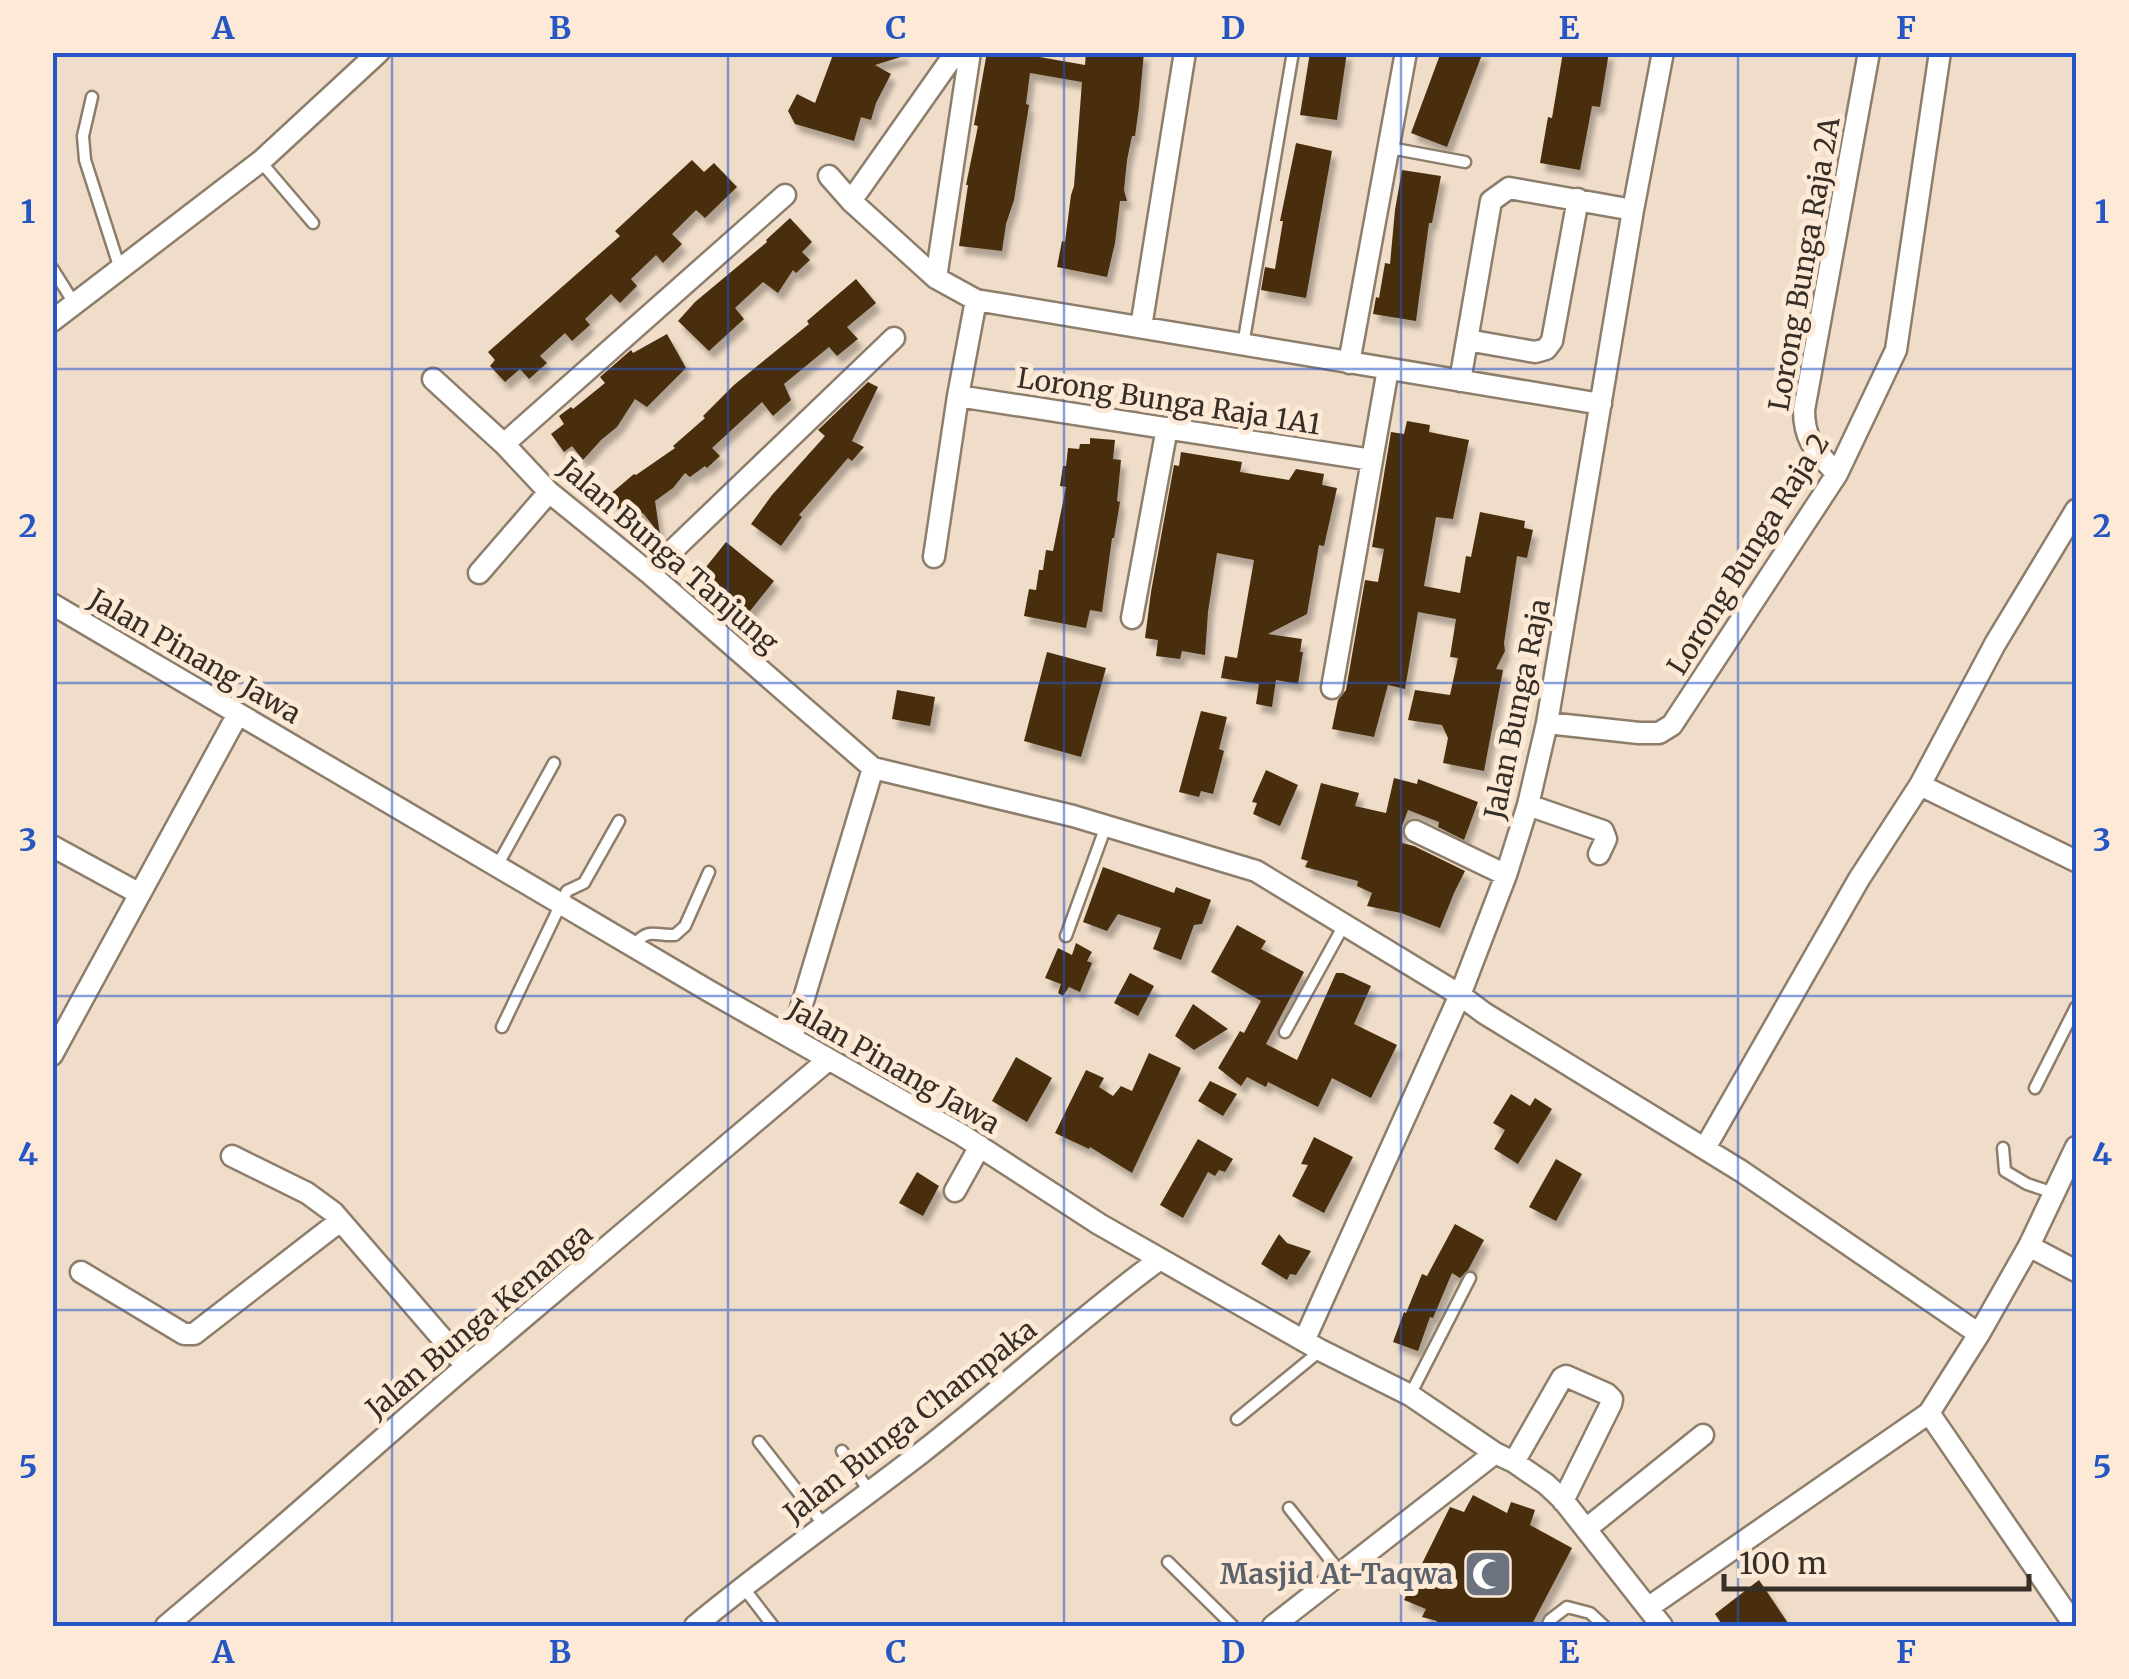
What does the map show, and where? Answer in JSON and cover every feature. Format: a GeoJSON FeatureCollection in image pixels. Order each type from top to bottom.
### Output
{"type":"FeatureCollection","features":[{"type":"Feature","properties":{"kind":"street"},"geometry":{"type":"LineString","coordinates":[[52,321],[261,161],[380,52]]}},
{"type":"Feature","properties":{"kind":"street"},"geometry":{"type":"LineString","coordinates":[[851,200],[956,52]]}},
{"type":"Feature","properties":{"kind":"street"},"geometry":{"type":"LineString","coordinates":[[936,278],[970,52]]}},
{"type":"Feature","properties":{"kind":"street"},"geometry":{"type":"LineString","coordinates":[[1141,327],[1185,52]]}},
{"type":"Feature","properties":{"kind":"street"},"geometry":{"type":"LineString","coordinates":[[1349,363],[1406,52]]}},
{"type":"Feature","properties":{"kind":"street","name":"Jalan Bunga Raja"},"geometry":{"type":"LineString","coordinates":[[1312,1345],[1460,995],[1506,875],[1528,804],[1547,723],[1633,210],[1664,52]]}},
{"type":"Feature","properties":{"kind":"street","name":"Lorong Bunga Raja 2A"},"geometry":{"type":"LineString","coordinates":[[1836,474],[1809,442],[1804,410],[1869,52]]}},
{"type":"Feature","properties":{"kind":"street","name":"Lorong Bunga Raja 2"},"geometry":{"type":"LineString","coordinates":[[1547,723],[1639,734],[1659,733],[1672,724],[1836,474],[1896,350],[1940,52]]}},
{"type":"Feature","properties":{"kind":"street"},"geometry":{"type":"LineString","coordinates":[[828,176],[936,278],[976,300],[1601,404]]}},
{"type":"Feature","properties":{"kind":"street"},"geometry":{"type":"LineString","coordinates":[[1460,381],[1491,200],[1510,188],[1633,210]]}},
{"type":"Feature","properties":{"kind":"street"},"geometry":{"type":"LineString","coordinates":[[504,444],[785,194]]}},
{"type":"Feature","properties":{"kind":"street"},"geometry":{"type":"LineString","coordinates":[[1467,340],[1535,352],[1546,349],[1552,340],[1578,199]]}},
{"type":"Feature","properties":{"kind":"street"},"geometry":{"type":"LineString","coordinates":[[934,557],[976,300]]}},
{"type":"Feature","properties":{"kind":"street"},"geometry":{"type":"LineString","coordinates":[[650,573],[894,338]]}},
{"type":"Feature","properties":{"kind":"street"},"geometry":{"type":"LineString","coordinates":[[1332,688],[1388,369]]}},
{"type":"Feature","properties":{"kind":"street","name":"Jalan Bunga Tanjung"},"geometry":{"type":"LineString","coordinates":[[432,379],[504,444],[549,492],[650,573],[873,768]]}},
{"type":"Feature","properties":{"kind":"street","name":"Lorong Bunga Raja 1A1"},"geometry":{"type":"LineString","coordinates":[[958,396],[1372,460]]}},
{"type":"Feature","properties":{"kind":"street"},"geometry":{"type":"LineString","coordinates":[[1132,618],[1167,428]]}},
{"type":"Feature","properties":{"kind":"street"},"geometry":{"type":"LineString","coordinates":[[479,572],[549,492]]}},
{"type":"Feature","properties":{"kind":"street"},"geometry":{"type":"LineString","coordinates":[[1705,1148],[1859,879],[1920,786],[1995,644],[2076,510]]}},
{"type":"Feature","properties":{"kind":"street","name":"Jalan Pinang Jawa"},"geometry":{"type":"LineString","coordinates":[[52,604],[980,1146],[1098,1224],[1410,1396],[1546,1484],[1586,1528],[1657,1621]]}},
{"type":"Feature","properties":{"kind":"street"},"geometry":{"type":"LineString","coordinates":[[52,1055],[238,714]]}},
{"type":"Feature","properties":{"kind":"street"},"geometry":{"type":"LineString","coordinates":[[792,1038],[873,768],[1106,826],[1256,871],[1705,1148],[1979,1334]]}},
{"type":"Feature","properties":{"kind":"street"},"geometry":{"type":"LineString","coordinates":[[1920,786],[2076,861]]}},
{"type":"Feature","properties":{"kind":"street"},"geometry":{"type":"LineString","coordinates":[[1528,804],[1603,831],[1606,839],[1599,854]]}},
{"type":"Feature","properties":{"kind":"street"},"geometry":{"type":"LineString","coordinates":[[1415,831],[1506,875]]}},
{"type":"Feature","properties":{"kind":"street"},"geometry":{"type":"LineString","coordinates":[[52,846],[140,894]]}},
{"type":"Feature","properties":{"kind":"street","name":"Jalan Bunga Kenanga"},"geometry":{"type":"LineString","coordinates":[[166,1626],[828,1060]]}},
{"type":"Feature","properties":{"kind":"street"},"geometry":{"type":"LineString","coordinates":[[956,1191],[980,1146]]}},
{"type":"Feature","properties":{"kind":"street"},"geometry":{"type":"LineString","coordinates":[[1657,1621],[1929,1413],[2029,1246],[2076,1147]]}},
{"type":"Feature","properties":{"kind":"street"},"geometry":{"type":"LineString","coordinates":[[232,1156],[307,1192],[332,1212],[466,1366]]}},
{"type":"Feature","properties":{"kind":"street"},"geometry":{"type":"LineString","coordinates":[[81,1272],[184,1334],[194,1334],[340,1221]]}},
{"type":"Feature","properties":{"kind":"street"},"geometry":{"type":"LineString","coordinates":[[2029,1246],[2076,1270]]}},
{"type":"Feature","properties":{"kind":"street","name":"Jalan Bunga Champaka"},"geometry":{"type":"LineString","coordinates":[[695,1626],[990,1398],[1113,1293],[1160,1259]]}},
{"type":"Feature","properties":{"kind":"street"},"geometry":{"type":"LineString","coordinates":[[1273,1626],[1340,1572],[1504,1458],[1566,1376],[1612,1399],[1564,1501]]}},
{"type":"Feature","properties":{"kind":"street"},"geometry":{"type":"LineString","coordinates":[[1929,1413],[2075,1626]]}},
{"type":"Feature","properties":{"kind":"street"},"geometry":{"type":"LineString","coordinates":[[1586,1528],[1703,1436]]}},
{"type":"Feature","properties":{"kind":"lane"},"geometry":{"type":"LineString","coordinates":[[1243,346],[1293,52]]}},
{"type":"Feature","properties":{"kind":"lane"},"geometry":{"type":"LineString","coordinates":[[92,97],[83,136],[84,160],[120,269]]}},
{"type":"Feature","properties":{"kind":"lane"},"geometry":{"type":"LineString","coordinates":[[1390,148],[1465,162]]}},
{"type":"Feature","properties":{"kind":"lane"},"geometry":{"type":"LineString","coordinates":[[261,161],[314,223]]}},
{"type":"Feature","properties":{"kind":"lane"},"geometry":{"type":"LineString","coordinates":[[52,268],[75,304]]}},
{"type":"Feature","properties":{"kind":"lane"},"geometry":{"type":"LineString","coordinates":[[496,866],[554,763]]}},
{"type":"Feature","properties":{"kind":"lane"},"geometry":{"type":"LineString","coordinates":[[502,1027],[570,888],[584,883],[619,821]]}},
{"type":"Feature","properties":{"kind":"lane"},"geometry":{"type":"LineString","coordinates":[[1066,936],[1106,826]]}},
{"type":"Feature","properties":{"kind":"lane"},"geometry":{"type":"LineString","coordinates":[[634,945],[652,932],[675,936],[685,926],[709,872]]}},
{"type":"Feature","properties":{"kind":"lane"},"geometry":{"type":"LineString","coordinates":[[1285,1032],[1344,925]]}},
{"type":"Feature","properties":{"kind":"lane"},"geometry":{"type":"LineString","coordinates":[[2036,1088],[2076,1007]]}},
{"type":"Feature","properties":{"kind":"lane"},"geometry":{"type":"LineString","coordinates":[[2002,1148],[2005,1171],[2054,1193]]}},
{"type":"Feature","properties":{"kind":"lane"},"geometry":{"type":"LineString","coordinates":[[1410,1396],[1470,1278]]}},
{"type":"Feature","properties":{"kind":"lane"},"geometry":{"type":"LineString","coordinates":[[1237,1418],[1312,1345]]}},
{"type":"Feature","properties":{"kind":"lane"},"geometry":{"type":"LineString","coordinates":[[759,1442],[824,1525]]}},
{"type":"Feature","properties":{"kind":"lane"},"geometry":{"type":"LineString","coordinates":[[842,1451],[869,1491]]}},
{"type":"Feature","properties":{"kind":"lane"},"geometry":{"type":"LineString","coordinates":[[1289,1508],[1340,1572]]}},
{"type":"Feature","properties":{"kind":"lane"},"geometry":{"type":"LineString","coordinates":[[1168,1562],[1233,1626]]}},
{"type":"Feature","properties":{"kind":"lane"},"geometry":{"type":"LineString","coordinates":[[742,1586],[774,1626]]}},
{"type":"Feature","properties":{"kind":"lane"},"geometry":{"type":"LineString","coordinates":[[1547,1626],[1568,1607],[1590,1613],[1604,1626]]}},
{"type":"Feature","properties":{"kind":"building"},"geometry":{"type":"Polygon","coordinates":[[[834,52],[903,52],[904,56],[875,65],[891,74],[871,120],[861,117],[854,141],[795,124],[788,111],[797,94],[815,103],[834,52]]]}},
{"type":"Feature","properties":{"kind":"building"},"geometry":{"type":"Polygon","coordinates":[[[987,52],[1011,52],[1085,65],[1086,53],[1144,52],[1135,136],[1127,160],[1127,201],[1120,201],[1107,277],[1057,267],[1074,186],[1082,82],[1030,73],[1026,104],[1029,105],[1002,251],[959,246],[987,52]]]}},
{"type":"Feature","properties":{"kind":"building"},"geometry":{"type":"Polygon","coordinates":[[[1310,52],[1347,52],[1337,120],[1300,115],[1310,52]]]}},
{"type":"Feature","properties":{"kind":"building"},"geometry":{"type":"Polygon","coordinates":[[[1441,52],[1483,52],[1447,147],[1411,133],[1441,52]]]}},
{"type":"Feature","properties":{"kind":"building"},"geometry":{"type":"Polygon","coordinates":[[[1563,52],[1609,52],[1600,107],[1592,106],[1580,170],[1540,163],[1563,52]]]}},
{"type":"Feature","properties":{"kind":"building"},"geometry":{"type":"Polygon","coordinates":[[[1296,143],[1332,151],[1306,298],[1261,290],[1265,267],[1275,269],[1296,143]]]}},
{"type":"Feature","properties":{"kind":"building"},"geometry":{"type":"Polygon","coordinates":[[[692,160],[704,172],[714,163],[737,187],[705,218],[696,210],[672,234],[682,244],[663,263],[656,255],[631,279],[637,286],[620,303],[611,294],[585,319],[590,325],[572,341],[565,333],[540,356],[547,363],[529,379],[520,369],[505,382],[490,366],[495,360],[488,352],[620,236],[615,231],[692,160]]]}},
{"type":"Feature","properties":{"kind":"building"},"geometry":{"type":"Polygon","coordinates":[[[1402,170],[1441,176],[1429,223],[1416,321],[1373,314],[1385,263],[1390,264],[1402,170]]]}},
{"type":"Feature","properties":{"kind":"building"},"geometry":{"type":"Polygon","coordinates":[[[790,218],[812,242],[802,252],[810,260],[796,273],[793,270],[778,293],[763,282],[735,308],[744,319],[709,351],[678,321],[790,218]]]}},
{"type":"Feature","properties":{"kind":"building"},"geometry":{"type":"Polygon","coordinates":[[[856,279],[876,303],[847,327],[858,339],[837,356],[829,347],[784,384],[791,400],[773,416],[762,402],[712,448],[720,456],[690,477],[685,473],[655,501],[660,535],[643,513],[630,524],[608,496],[675,448],[734,385],[809,324],[807,321],[856,279]]]}},
{"type":"Feature","properties":{"kind":"building"},"geometry":{"type":"Polygon","coordinates":[[[667,334],[686,368],[647,407],[635,399],[617,427],[583,460],[572,446],[564,452],[551,434],[564,424],[559,416],[605,383],[600,377],[631,350],[633,353],[667,334]]]}},
{"type":"Feature","properties":{"kind":"building"},"geometry":{"type":"Polygon","coordinates":[[[868,382],[878,387],[852,441],[864,447],[852,461],[848,458],[799,515],[802,517],[781,546],[751,524],[825,436],[818,430],[868,382]]]}},
{"type":"Feature","properties":{"kind":"building"},"geometry":{"type":"Polygon","coordinates":[[[1407,421],[1430,425],[1429,432],[1469,440],[1453,519],[1436,517],[1424,586],[1460,593],[1466,556],[1471,557],[1480,512],[1525,521],[1524,528],[1533,530],[1527,558],[1517,556],[1505,651],[1496,669],[1503,670],[1484,771],[1443,763],[1448,738],[1442,725],[1408,720],[1415,690],[1450,695],[1458,658],[1450,657],[1456,619],[1418,612],[1405,689],[1388,685],[1374,737],[1332,729],[1338,700],[1346,690],[1365,580],[1378,582],[1384,549],[1372,547],[1391,432],[1404,434],[1407,421]]]}},
{"type":"Feature","properties":{"kind":"building"},"geometry":{"type":"Polygon","coordinates":[[[1090,438],[1115,440],[1113,459],[1121,460],[1117,501],[1120,502],[1102,612],[1090,610],[1086,628],[1024,616],[1029,589],[1036,590],[1046,550],[1053,551],[1066,487],[1060,486],[1068,448],[1090,444],[1090,438]]]}},
{"type":"Feature","properties":{"kind":"building"},"geometry":{"type":"Polygon","coordinates":[[[1181,452],[1242,462],[1240,472],[1289,480],[1296,469],[1324,474],[1322,485],[1337,488],[1324,546],[1319,545],[1307,614],[1268,634],[1302,639],[1303,652],[1298,684],[1276,680],[1272,707],[1256,704],[1259,684],[1221,678],[1225,656],[1237,658],[1254,560],[1217,553],[1205,655],[1182,651],[1180,659],[1156,656],[1158,640],[1145,638],[1174,465],[1179,466],[1181,452]]]}},
{"type":"Feature","properties":{"kind":"building"},"geometry":{"type":"Polygon","coordinates":[[[726,542],[774,581],[746,616],[698,577],[726,542]]]}},
{"type":"Feature","properties":{"kind":"building"},"geometry":{"type":"Polygon","coordinates":[[[1047,652],[1106,668],[1081,757],[1024,741],[1047,652]]]}},
{"type":"Feature","properties":{"kind":"building"},"geometry":{"type":"Polygon","coordinates":[[[897,690],[935,697],[930,726],[892,719],[897,690]]]}},
{"type":"Feature","properties":{"kind":"building"},"geometry":{"type":"Polygon","coordinates":[[[1201,711],[1227,717],[1219,749],[1224,751],[1213,794],[1201,791],[1199,797],[1179,792],[1201,711]]]}},
{"type":"Feature","properties":{"kind":"building"},"geometry":{"type":"Polygon","coordinates":[[[1266,770],[1298,785],[1280,826],[1253,814],[1257,803],[1252,802],[1266,770]]]}},
{"type":"Feature","properties":{"kind":"building"},"geometry":{"type":"Polygon","coordinates":[[[1394,778],[1417,784],[1418,779],[1478,802],[1464,840],[1438,827],[1439,822],[1408,810],[1402,826],[1402,843],[1465,871],[1440,928],[1401,913],[1367,906],[1372,893],[1357,886],[1358,881],[1305,867],[1308,861],[1301,859],[1321,783],[1359,793],[1355,806],[1386,813],[1394,778]]]}},
{"type":"Feature","properties":{"kind":"building"},"geometry":{"type":"Polygon","coordinates":[[[1103,867],[1174,893],[1176,887],[1211,900],[1202,924],[1194,925],[1181,960],[1153,949],[1161,928],[1118,914],[1107,931],[1083,922],[1103,867]]]}},
{"type":"Feature","properties":{"kind":"building"},"geometry":{"type":"Polygon","coordinates":[[[1237,925],[1266,941],[1261,949],[1304,972],[1266,1044],[1297,1060],[1336,973],[1371,986],[1354,1024],[1397,1045],[1371,1098],[1332,1078],[1318,1107],[1268,1082],[1266,1087],[1247,1077],[1241,1086],[1218,1068],[1261,1001],[1211,972],[1237,925]]]}},
{"type":"Feature","properties":{"kind":"building"},"geometry":{"type":"Polygon","coordinates":[[[1076,943],[1092,952],[1087,961],[1092,963],[1080,992],[1069,987],[1063,996],[1058,993],[1061,984],[1045,978],[1058,948],[1072,955],[1076,943]]]}},
{"type":"Feature","properties":{"kind":"building"},"geometry":{"type":"Polygon","coordinates":[[[1130,973],[1154,986],[1138,1016],[1114,1003],[1130,973]]]}},
{"type":"Feature","properties":{"kind":"building"},"geometry":{"type":"Polygon","coordinates":[[[1193,1004],[1228,1029],[1194,1050],[1175,1036],[1193,1004]]]}},
{"type":"Feature","properties":{"kind":"building"},"geometry":{"type":"Polygon","coordinates":[[[1149,1053],[1181,1068],[1132,1173],[1090,1147],[1055,1133],[1086,1070],[1104,1078],[1099,1087],[1113,1096],[1121,1086],[1132,1091],[1149,1053]]]}},
{"type":"Feature","properties":{"kind":"building"},"geometry":{"type":"Polygon","coordinates":[[[1016,1057],[1052,1078],[1027,1122],[992,1101],[1016,1057]]]}},
{"type":"Feature","properties":{"kind":"building"},"geometry":{"type":"Polygon","coordinates":[[[1210,1081],[1237,1094],[1223,1116],[1198,1101],[1210,1081]]]}},
{"type":"Feature","properties":{"kind":"building"},"geometry":{"type":"Polygon","coordinates":[[[1511,1094],[1530,1106],[1535,1098],[1552,1109],[1518,1164],[1494,1149],[1505,1130],[1493,1123],[1511,1094]]]}},
{"type":"Feature","properties":{"kind":"building"},"geometry":{"type":"Polygon","coordinates":[[[1314,1137],[1353,1157],[1324,1213],[1292,1196],[1308,1165],[1301,1164],[1314,1137]]]}},
{"type":"Feature","properties":{"kind":"building"},"geometry":{"type":"Polygon","coordinates":[[[1198,1139],[1233,1159],[1225,1172],[1219,1170],[1215,1176],[1208,1172],[1183,1218],[1160,1205],[1198,1139]]]}},
{"type":"Feature","properties":{"kind":"building"},"geometry":{"type":"Polygon","coordinates":[[[1556,1159],[1582,1174],[1556,1221],[1529,1207],[1556,1159]]]}},
{"type":"Feature","properties":{"kind":"building"},"geometry":{"type":"Polygon","coordinates":[[[917,1172],[939,1186],[923,1216],[899,1203],[917,1172]]]}},
{"type":"Feature","properties":{"kind":"building"},"geometry":{"type":"Polygon","coordinates":[[[1455,1224],[1484,1240],[1468,1270],[1460,1278],[1452,1273],[1418,1351],[1393,1342],[1422,1274],[1427,1276],[1455,1224]]]}},
{"type":"Feature","properties":{"kind":"building"},"geometry":{"type":"Polygon","coordinates":[[[1279,1234],[1287,1243],[1311,1251],[1296,1275],[1290,1274],[1287,1280],[1261,1264],[1279,1234]]]}},
{"type":"Feature","properties":{"kind":"building","name":"Masjid At-Taqwa"},"geometry":{"type":"Polygon","coordinates":[[[1473,1495],[1507,1513],[1511,1502],[1535,1510],[1530,1525],[1572,1548],[1531,1626],[1434,1626],[1437,1621],[1422,1617],[1426,1609],[1404,1600],[1450,1507],[1464,1512],[1473,1495]]]}},
{"type":"Feature","properties":{"kind":"building"},"geometry":{"type":"Polygon","coordinates":[[[1759,1580],[1790,1626],[1723,1626],[1715,1614],[1759,1580]]]}},
{"type":"Feature","properties":{"kind":"place","name":"Masjid At-Taqwa"},"geometry":{"type":"Point","coordinates":[1488,1574]}}]}
